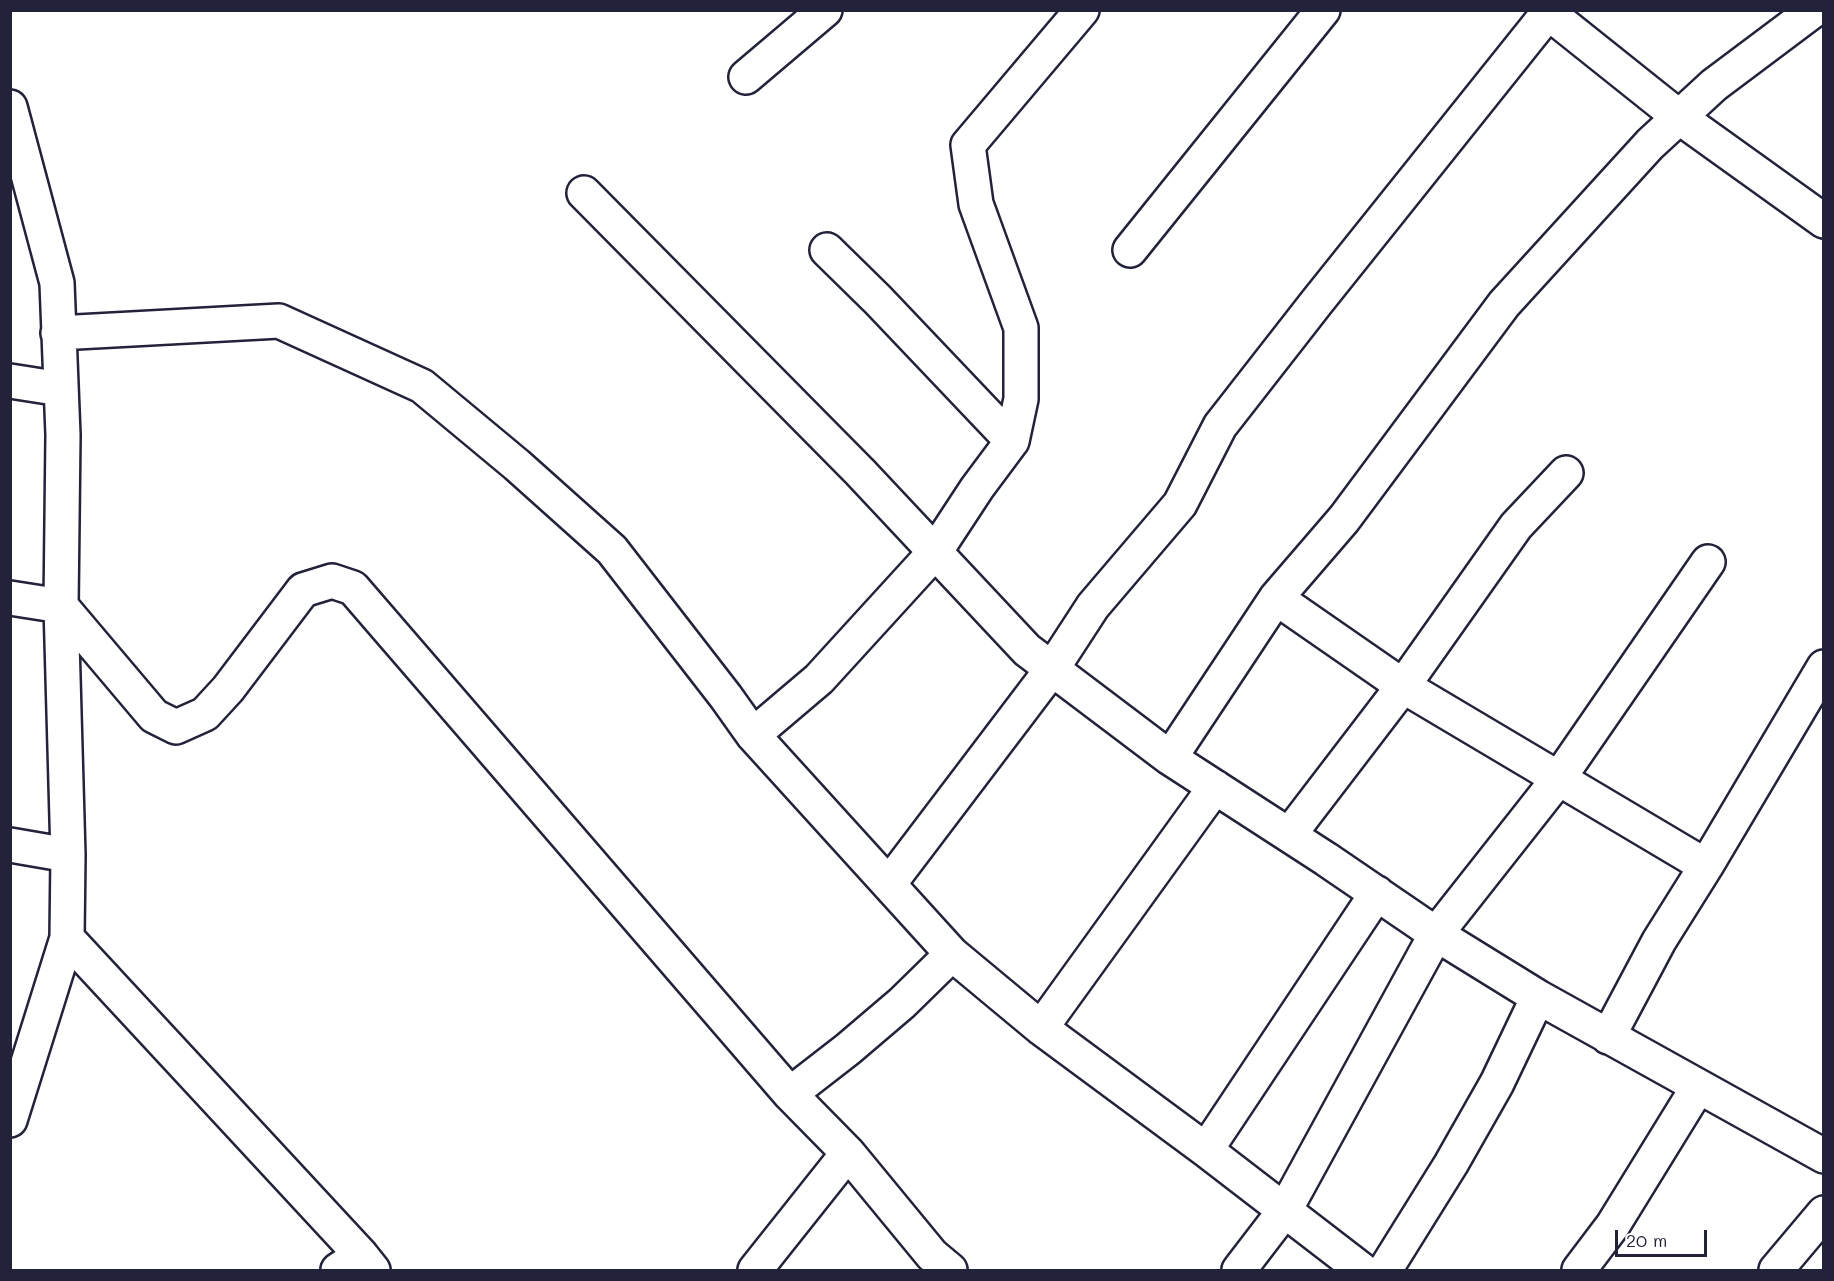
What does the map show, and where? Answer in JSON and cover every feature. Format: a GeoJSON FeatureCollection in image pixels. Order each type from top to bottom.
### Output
{"type":"FeatureCollection","features":[{"type":"Feature","properties":{"kind":"street"},"geometry":{"type":"LineString","coordinates":[[746,77],[825,10]]}},
{"type":"Feature","properties":{"kind":"street"},"geometry":{"type":"LineString","coordinates":[[753,735],[819,679],[935,552],[977,488],[1012,441],[1021,399],[1021,328],[976,204],[968,145],[1082,10]]}},
{"type":"Feature","properties":{"kind":"street"},"geometry":{"type":"LineString","coordinates":[[1130,249],[1323,10]]}},
{"type":"Feature","properties":{"kind":"street"},"geometry":{"type":"LineString","coordinates":[[1170,758],[1276,598],[1344,519],[1504,304],[1650,144],[1678,117],[1714,85],[1814,10]]}},
{"type":"Feature","properties":{"kind":"street"},"geometry":{"type":"LineString","coordinates":[[889,884],[1052,669],[1093,606],[1180,504],[1220,426],[1546,12],[1678,117],[1824,221]]}},
{"type":"Feature","properties":{"kind":"street"},"geometry":{"type":"LineString","coordinates":[[10,107],[24,208],[57,284],[63,435],[61,606],[68,855],[67,938],[10,1120]]}},
{"type":"Feature","properties":{"kind":"street"},"geometry":{"type":"LineString","coordinates":[[584,193],[860,472],[1027,650],[1170,758],[1436,934],[1538,997],[1824,1156]]}},
{"type":"Feature","properties":{"kind":"street"},"geometry":{"type":"LineString","coordinates":[[827,249],[1012,441]]}},
{"type":"Feature","properties":{"kind":"street"},"geometry":{"type":"LineString","coordinates":[[58,333],[279,321],[422,386],[517,465],[612,550],[753,735],[952,954],[1041,1028],[1206,1150],[1362,1270]]}},
{"type":"Feature","properties":{"kind":"street"},"geometry":{"type":"LineString","coordinates":[[10,381],[61,389]]}},
{"type":"Feature","properties":{"kind":"street"},"geometry":{"type":"LineString","coordinates":[[1289,835],[1403,686],[1516,526],[1566,473]]}},
{"type":"Feature","properties":{"kind":"street"},"geometry":{"type":"LineString","coordinates":[[1239,1270],[1285,1210],[1436,934],[1559,778],[1708,562]]}},
{"type":"Feature","properties":{"kind":"street"},"geometry":{"type":"LineString","coordinates":[[10,598],[61,606],[154,716],[177,728],[205,714],[228,690],[303,590],[332,581],[353,588],[790,1094],[848,1153],[934,1265]]}},
{"type":"Feature","properties":{"kind":"street"},"geometry":{"type":"LineString","coordinates":[[1276,598],[1403,686],[1706,866]]}},
{"type":"Feature","properties":{"kind":"street"},"geometry":{"type":"LineString","coordinates":[[1608,1037],[1659,941],[1824,667]]}},
{"type":"Feature","properties":{"kind":"street"},"geometry":{"type":"LineString","coordinates":[[1041,1028],[1215,787]]}},
{"type":"Feature","properties":{"kind":"street"},"geometry":{"type":"LineString","coordinates":[[10,845],[68,855]]}},
{"type":"Feature","properties":{"kind":"street"},"geometry":{"type":"LineString","coordinates":[[1206,1150],[1377,893]]}},
{"type":"Feature","properties":{"kind":"street"},"geometry":{"type":"LineString","coordinates":[[67,938],[358,1265]]}},
{"type":"Feature","properties":{"kind":"street"},"geometry":{"type":"LineString","coordinates":[[790,1094],[902,1003],[952,954]]}},
{"type":"Feature","properties":{"kind":"street"},"geometry":{"type":"LineString","coordinates":[[1385,1270],[1497,1083],[1538,997]]}},
{"type":"Feature","properties":{"kind":"street"},"geometry":{"type":"LineString","coordinates":[[1579,1270],[1613,1225],[1698,1087]]}},
{"type":"Feature","properties":{"kind":"street"},"geometry":{"type":"LineString","coordinates":[[755,1270],[848,1153]]}},
{"type":"Feature","properties":{"kind":"street"},"geometry":{"type":"LineString","coordinates":[[1776,1270],[1824,1213]]}}]}
